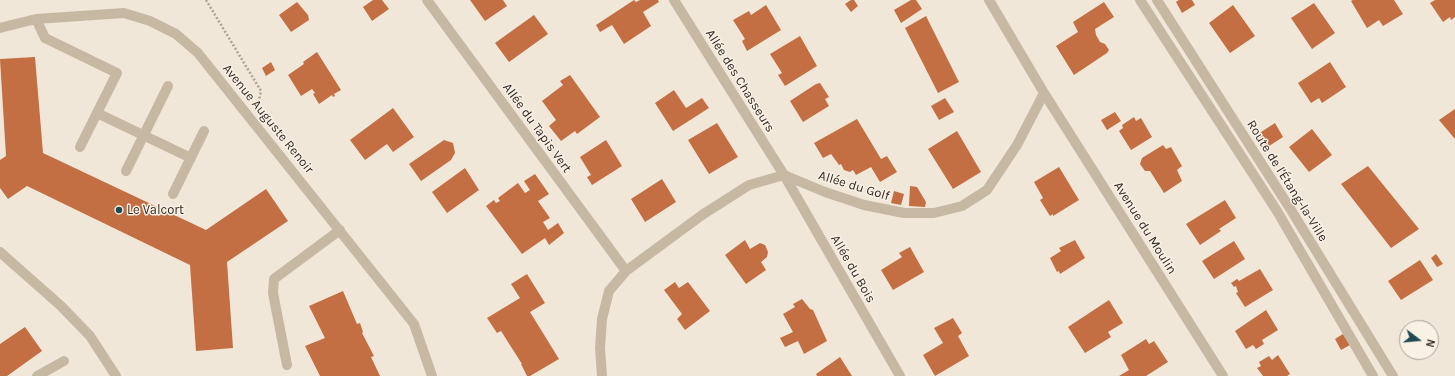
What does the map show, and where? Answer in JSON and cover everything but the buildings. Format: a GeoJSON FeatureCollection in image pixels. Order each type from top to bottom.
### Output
{"type":"FeatureCollection","features":[{"type":"Feature","properties":{"kind":"street","name":"Allée du Tapis Vert"},"geometry":{"type":"LineString","coordinates":[[427,0],[626,271]]}},
{"type":"Feature","properties":{"kind":"street","name":"Allée des Chasseurs"},"geometry":{"type":"LineString","coordinates":[[674,0],[784,175]]}},
{"type":"Feature","properties":{"kind":"street","name":"Avenue du Moulin"},"geometry":{"type":"LineString","coordinates":[[989,0],[1044,93],[1223,376]]}},
{"type":"Feature","properties":{"kind":"street","name":"Route de l'Étang-la-Ville"},"geometry":{"type":"LineString","coordinates":[[1140,0],[1277,211],[1373,376]]}},
{"type":"Feature","properties":{"kind":"street","name":"Route de l'Étang-la-Ville"},"geometry":{"type":"LineString","coordinates":[[1157,0],[1291,210],[1393,376]]}},
{"type":"Feature","properties":{"kind":"street","name":"Avenue Auguste Renoir"},"geometry":{"type":"LineString","coordinates":[[0,28],[36,19],[124,13],[150,21],[176,34],[198,53],[414,324],[432,376]]}},
{"type":"Feature","properties":{"kind":"street"},"geometry":{"type":"LineString","coordinates":[[36,19],[45,38],[117,73],[80,147]]}},
{"type":"Feature","properties":{"kind":"street"},"geometry":{"type":"LineString","coordinates":[[126,171],[168,86]]}},
{"type":"Feature","properties":{"kind":"street","name":"Allée du Golf"},"geometry":{"type":"LineString","coordinates":[[784,175],[825,192],[864,205],[904,213],[934,213],[962,206],[987,190],[1017,145],[1044,93]]}},
{"type":"Feature","properties":{"kind":"street"},"geometry":{"type":"LineString","coordinates":[[97,113],[191,158]]}},
{"type":"Feature","properties":{"kind":"street"},"geometry":{"type":"LineString","coordinates":[[174,194],[204,131]]}},
{"type":"Feature","properties":{"kind":"street"},"geometry":{"type":"LineString","coordinates":[[602,376],[600,348],[602,319],[609,291],[626,271],[702,215],[749,185],[784,175]]}},
{"type":"Feature","properties":{"kind":"street","name":"Allée du Bois"},"geometry":{"type":"LineString","coordinates":[[784,175],[900,376]]}},
{"type":"Feature","properties":{"kind":"street"},"geometry":{"type":"LineString","coordinates":[[287,365],[273,293],[274,279],[340,230]]}},
{"type":"Feature","properties":{"kind":"street"},"geometry":{"type":"LineString","coordinates":[[0,252],[62,306],[90,336],[116,376]]}},
{"type":"Feature","properties":{"kind":"street"},"geometry":{"type":"LineString","coordinates":[[37,376],[64,361]]}},
{"type":"Feature","properties":{"kind":"path"},"geometry":{"type":"LineString","coordinates":[[206,0],[261,91],[254,123]]}},
{"type":"Feature","properties":{"kind":"place","name":"Le Valcort"},"geometry":{"type":"Point","coordinates":[119,210]}}]}
